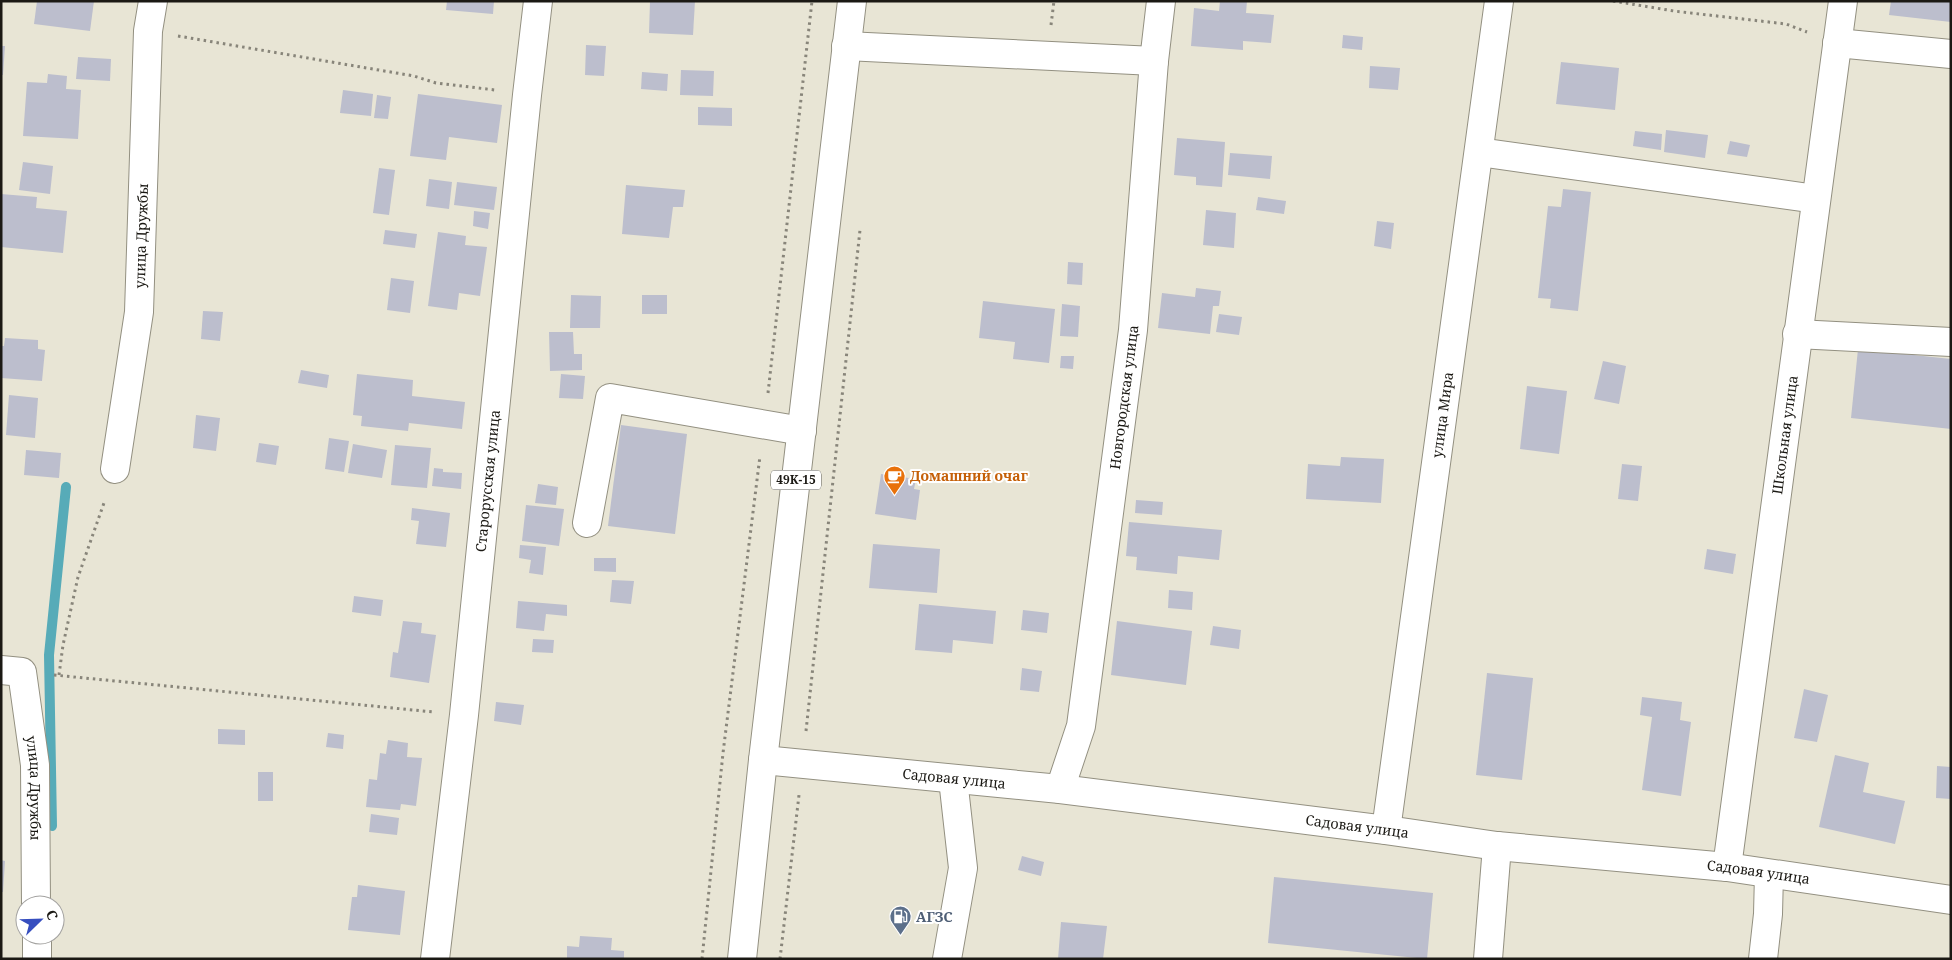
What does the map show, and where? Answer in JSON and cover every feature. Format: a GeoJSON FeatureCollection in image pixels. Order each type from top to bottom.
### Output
{"type":"FeatureCollection","features":[{"type":"Feature","properties":{"kind":"street","name":"улица Дружбы"},"geometry":{"type":"LineString","coordinates":[[115,469],[139,312],[148,31],[153,1]]}},
{"type":"Feature","properties":{"kind":"street","name":"Старорусская улица"},"geometry":{"type":"LineString","coordinates":[[435,959],[464,715],[538,1]]}},
{"type":"Feature","properties":{"kind":"street","name":"49К-15"},"geometry":{"type":"LineString","coordinates":[[742,959],[763,760],[852,1]]}},
{"type":"Feature","properties":{"kind":"street","name":"Новгородская улица"},"geometry":{"type":"LineString","coordinates":[[1060,789],[1081,726],[1133,330],[1154,62],[1161,1]]}},
{"type":"Feature","properties":{"kind":"street","name":"улица Мира"},"geometry":{"type":"LineString","coordinates":[[1386,830],[1499,1]]}},
{"type":"Feature","properties":{"kind":"street","name":"Школьная улица"},"geometry":{"type":"LineString","coordinates":[[1728,867],[1843,1]]}},
{"type":"Feature","properties":{"kind":"street"},"geometry":{"type":"LineString","coordinates":[[1837,43],[1951,54]]}},
{"type":"Feature","properties":{"kind":"street"},"geometry":{"type":"LineString","coordinates":[[846,46],[1154,62]]}},
{"type":"Feature","properties":{"kind":"street"},"geometry":{"type":"LineString","coordinates":[[1479,152],[1816,199]]}},
{"type":"Feature","properties":{"kind":"street"},"geometry":{"type":"LineString","coordinates":[[1798,334],[1951,342]]}},
{"type":"Feature","properties":{"kind":"street"},"geometry":{"type":"LineString","coordinates":[[587,523],[610,398],[802,431]]}},
{"type":"Feature","properties":{"kind":"street","name":"улица Дружбы"},"geometry":{"type":"LineString","coordinates":[[11,671],[35,765],[36,895]]}},
{"type":"Feature","properties":{"kind":"street","name":"Садовая улица"},"geometry":{"type":"LineString","coordinates":[[763,760],[1060,789],[1386,830],[1497,846],[1728,867],[1951,900]]}},
{"type":"Feature","properties":{"kind":"street"},"geometry":{"type":"LineString","coordinates":[[947,959],[963,868],[953,779]]}},
{"type":"Feature","properties":{"kind":"street"},"geometry":{"type":"LineString","coordinates":[[1488,959],[1497,846]]}},
{"type":"Feature","properties":{"kind":"street"},"geometry":{"type":"LineString","coordinates":[[1763,959],[1768,914],[1769,874]]}},
{"type":"Feature","properties":{"kind":"street"},"geometry":{"type":"LineString","coordinates":[[37,945],[37,959]]}},
{"type":"Feature","properties":{"kind":"path"},"geometry":{"type":"LineString","coordinates":[[702,959],[722,753],[764,424],[812,1]]}},
{"type":"Feature","properties":{"kind":"path"},"geometry":{"type":"LineString","coordinates":[[1613,1],[1674,11],[1786,24],[1837,43]]}},
{"type":"Feature","properties":{"kind":"path"},"geometry":{"type":"LineString","coordinates":[[148,31],[414,76],[436,82],[527,95]]}},
{"type":"Feature","properties":{"kind":"path"},"geometry":{"type":"LineString","coordinates":[[780,959],[861,224]]}},
{"type":"Feature","properties":{"kind":"path"},"geometry":{"type":"LineString","coordinates":[[115,469],[78,577],[63,645],[59,675],[464,715]]}},
{"type":"Feature","properties":{"kind":"building"},"geometry":{"type":"Polygon","coordinates":[[[37,1],[94,1],[90,31],[34,24],[37,1]]]}},
{"type":"Feature","properties":{"kind":"building"},"geometry":{"type":"Polygon","coordinates":[[[447,1],[494,1],[493,14],[446,10],[447,1]]]}},
{"type":"Feature","properties":{"kind":"building"},"geometry":{"type":"Polygon","coordinates":[[[650,1],[695,1],[693,35],[649,33],[650,1]]]}},
{"type":"Feature","properties":{"kind":"building"},"geometry":{"type":"Polygon","coordinates":[[[1220,1],[1247,1],[1246,13],[1274,15],[1271,43],[1243,41],[1243,50],[1191,46],[1194,8],[1219,11],[1220,1]]]}},
{"type":"Feature","properties":{"kind":"building"},"geometry":{"type":"Polygon","coordinates":[[[1891,1],[1951,1],[1951,22],[1889,15],[1891,1]]]}},
{"type":"Feature","properties":{"kind":"building"},"geometry":{"type":"Polygon","coordinates":[[[1343,35],[1363,37],[1362,50],[1342,48],[1343,35]]]}},
{"type":"Feature","properties":{"kind":"building"},"geometry":{"type":"Polygon","coordinates":[[[586,45],[606,46],[604,76],[585,75],[586,45]]]}},
{"type":"Feature","properties":{"kind":"building"},"geometry":{"type":"Polygon","coordinates":[[[1,46],[5,46],[3,75],[1,75],[1,46]]]}},
{"type":"Feature","properties":{"kind":"building"},"geometry":{"type":"Polygon","coordinates":[[[78,57],[111,59],[110,81],[76,79],[78,57]]]}},
{"type":"Feature","properties":{"kind":"building"},"geometry":{"type":"Polygon","coordinates":[[[1561,62],[1619,68],[1615,110],[1556,104],[1561,62]]]}},
{"type":"Feature","properties":{"kind":"building"},"geometry":{"type":"Polygon","coordinates":[[[1370,66],[1400,68],[1398,90],[1369,88],[1370,66]]]}},
{"type":"Feature","properties":{"kind":"building"},"geometry":{"type":"Polygon","coordinates":[[[681,70],[714,71],[713,96],[680,95],[681,70]]]}},
{"type":"Feature","properties":{"kind":"building"},"geometry":{"type":"Polygon","coordinates":[[[642,72],[668,74],[667,91],[641,89],[642,72]]]}},
{"type":"Feature","properties":{"kind":"building"},"geometry":{"type":"Polygon","coordinates":[[[48,74],[67,76],[66,89],[81,90],[78,139],[23,136],[27,82],[47,83],[48,74]]]}},
{"type":"Feature","properties":{"kind":"building"},"geometry":{"type":"Polygon","coordinates":[[[343,90],[373,94],[371,116],[340,113],[343,90]]]}},
{"type":"Feature","properties":{"kind":"building"},"geometry":{"type":"Polygon","coordinates":[[[418,94],[502,105],[497,143],[449,137],[446,160],[410,156],[418,94]]]}},
{"type":"Feature","properties":{"kind":"building"},"geometry":{"type":"Polygon","coordinates":[[[377,95],[391,97],[388,119],[374,118],[377,95]]]}},
{"type":"Feature","properties":{"kind":"building"},"geometry":{"type":"Polygon","coordinates":[[[698,107],[732,108],[732,126],[698,125],[698,107]]]}},
{"type":"Feature","properties":{"kind":"building"},"geometry":{"type":"Polygon","coordinates":[[[1666,130],[1708,135],[1705,158],[1664,152],[1666,130]]]}},
{"type":"Feature","properties":{"kind":"building"},"geometry":{"type":"Polygon","coordinates":[[[1635,131],[1662,134],[1661,150],[1633,146],[1635,131]]]}},
{"type":"Feature","properties":{"kind":"building"},"geometry":{"type":"Polygon","coordinates":[[[1177,138],[1225,142],[1222,187],[1196,185],[1196,177],[1174,175],[1177,138]]]}},
{"type":"Feature","properties":{"kind":"building"},"geometry":{"type":"Polygon","coordinates":[[[1730,141],[1750,145],[1747,157],[1727,154],[1730,141]]]}},
{"type":"Feature","properties":{"kind":"building"},"geometry":{"type":"Polygon","coordinates":[[[1230,153],[1272,156],[1270,179],[1228,175],[1230,153]]]}},
{"type":"Feature","properties":{"kind":"building"},"geometry":{"type":"Polygon","coordinates":[[[23,162],[53,166],[50,194],[19,190],[23,162]]]}},
{"type":"Feature","properties":{"kind":"building"},"geometry":{"type":"Polygon","coordinates":[[[379,168],[395,170],[389,215],[373,213],[379,168]]]}},
{"type":"Feature","properties":{"kind":"building"},"geometry":{"type":"Polygon","coordinates":[[[429,179],[452,182],[449,209],[426,206],[429,179]]]}},
{"type":"Feature","properties":{"kind":"building"},"geometry":{"type":"Polygon","coordinates":[[[457,182],[497,187],[494,210],[454,205],[457,182]]]}},
{"type":"Feature","properties":{"kind":"building"},"geometry":{"type":"Polygon","coordinates":[[[626,185],[685,190],[683,207],[673,207],[669,238],[622,234],[626,185]]]}},
{"type":"Feature","properties":{"kind":"building"},"geometry":{"type":"Polygon","coordinates":[[[1563,189],[1591,192],[1578,311],[1550,308],[1551,299],[1538,298],[1548,206],[1561,207],[1563,189]]]}},
{"type":"Feature","properties":{"kind":"building"},"geometry":{"type":"Polygon","coordinates":[[[1,194],[37,197],[36,208],[67,211],[63,253],[1,247],[1,194]]]}},
{"type":"Feature","properties":{"kind":"building"},"geometry":{"type":"Polygon","coordinates":[[[1258,197],[1286,201],[1284,214],[1256,210],[1258,197]]]}},
{"type":"Feature","properties":{"kind":"building"},"geometry":{"type":"Polygon","coordinates":[[[1206,210],[1236,213],[1234,248],[1203,245],[1206,210]]]}},
{"type":"Feature","properties":{"kind":"building"},"geometry":{"type":"Polygon","coordinates":[[[474,211],[490,213],[488,229],[473,226],[474,211]]]}},
{"type":"Feature","properties":{"kind":"building"},"geometry":{"type":"Polygon","coordinates":[[[1377,221],[1394,223],[1391,249],[1374,246],[1377,221]]]}},
{"type":"Feature","properties":{"kind":"building"},"geometry":{"type":"Polygon","coordinates":[[[385,230],[417,234],[415,248],[383,244],[385,230]]]}},
{"type":"Feature","properties":{"kind":"building"},"geometry":{"type":"Polygon","coordinates":[[[438,232],[466,236],[465,245],[487,247],[480,296],[459,293],[457,310],[428,306],[438,232]]]}},
{"type":"Feature","properties":{"kind":"building"},"geometry":{"type":"Polygon","coordinates":[[[1068,262],[1083,263],[1082,285],[1067,284],[1068,262]]]}},
{"type":"Feature","properties":{"kind":"building"},"geometry":{"type":"Polygon","coordinates":[[[391,278],[414,281],[410,313],[387,310],[391,278]]]}},
{"type":"Feature","properties":{"kind":"building"},"geometry":{"type":"Polygon","coordinates":[[[1196,288],[1221,291],[1219,306],[1213,306],[1210,334],[1158,328],[1162,293],[1195,297],[1196,288]]]}},
{"type":"Feature","properties":{"kind":"building"},"geometry":{"type":"Polygon","coordinates":[[[571,295],[601,296],[600,328],[570,328],[571,295]]]}},
{"type":"Feature","properties":{"kind":"building"},"geometry":{"type":"Polygon","coordinates":[[[642,295],[667,295],[667,314],[642,314],[642,295]]]}},
{"type":"Feature","properties":{"kind":"building"},"geometry":{"type":"Polygon","coordinates":[[[983,301],[1055,309],[1049,363],[1013,359],[1015,342],[979,338],[983,301]]]}},
{"type":"Feature","properties":{"kind":"building"},"geometry":{"type":"Polygon","coordinates":[[[1062,304],[1080,306],[1078,337],[1060,336],[1062,304]]]}},
{"type":"Feature","properties":{"kind":"building"},"geometry":{"type":"Polygon","coordinates":[[[203,311],[223,312],[220,341],[201,339],[203,311]]]}},
{"type":"Feature","properties":{"kind":"building"},"geometry":{"type":"Polygon","coordinates":[[[1219,314],[1242,317],[1239,335],[1216,332],[1219,314]]]}},
{"type":"Feature","properties":{"kind":"building"},"geometry":{"type":"Polygon","coordinates":[[[549,332],[573,332],[574,354],[582,354],[582,370],[550,371],[549,332]]]}},
{"type":"Feature","properties":{"kind":"building"},"geometry":{"type":"Polygon","coordinates":[[[5,338],[38,340],[38,349],[45,350],[42,381],[1,378],[1,346],[4,346],[5,338]]]}},
{"type":"Feature","properties":{"kind":"building"},"geometry":{"type":"Polygon","coordinates":[[[1858,349],[1951,359],[1951,429],[1851,418],[1858,349]]]}},
{"type":"Feature","properties":{"kind":"building"},"geometry":{"type":"Polygon","coordinates":[[[1061,356],[1074,356],[1073,369],[1060,368],[1061,356]]]}},
{"type":"Feature","properties":{"kind":"building"},"geometry":{"type":"Polygon","coordinates":[[[1603,361],[1626,366],[1619,404],[1594,399],[1603,361]]]}},
{"type":"Feature","properties":{"kind":"building"},"geometry":{"type":"Polygon","coordinates":[[[301,370],[329,375],[327,388],[298,383],[301,370]]]}},
{"type":"Feature","properties":{"kind":"building"},"geometry":{"type":"Polygon","coordinates":[[[357,374],[413,380],[412,396],[465,402],[462,429],[409,423],[408,431],[361,426],[362,416],[353,415],[357,374]]]}},
{"type":"Feature","properties":{"kind":"building"},"geometry":{"type":"Polygon","coordinates":[[[561,374],[585,376],[583,399],[559,398],[561,374]]]}},
{"type":"Feature","properties":{"kind":"building"},"geometry":{"type":"Polygon","coordinates":[[[1527,386],[1567,391],[1559,454],[1520,449],[1527,386]]]}},
{"type":"Feature","properties":{"kind":"building"},"geometry":{"type":"Polygon","coordinates":[[[9,395],[38,398],[35,438],[6,435],[9,395]]]}},
{"type":"Feature","properties":{"kind":"building"},"geometry":{"type":"Polygon","coordinates":[[[196,415],[220,418],[216,451],[193,448],[196,415]]]}},
{"type":"Feature","properties":{"kind":"building"},"geometry":{"type":"Polygon","coordinates":[[[621,425],[687,434],[675,534],[608,526],[621,425]]]}},
{"type":"Feature","properties":{"kind":"building"},"geometry":{"type":"Polygon","coordinates":[[[329,438],[349,441],[344,472],[325,469],[329,438]]]}},
{"type":"Feature","properties":{"kind":"building"},"geometry":{"type":"Polygon","coordinates":[[[259,443],[279,446],[276,465],[256,462],[259,443]]]}},
{"type":"Feature","properties":{"kind":"building"},"geometry":{"type":"Polygon","coordinates":[[[353,444],[387,450],[382,478],[348,473],[353,444]]]}},
{"type":"Feature","properties":{"kind":"building"},"geometry":{"type":"Polygon","coordinates":[[[395,445],[431,448],[427,488],[391,485],[395,445]]]}},
{"type":"Feature","properties":{"kind":"building"},"geometry":{"type":"Polygon","coordinates":[[[26,450],[61,453],[59,478],[24,475],[26,450]]]}},
{"type":"Feature","properties":{"kind":"building"},"geometry":{"type":"Polygon","coordinates":[[[1341,457],[1384,459],[1381,503],[1306,499],[1308,464],[1340,466],[1341,457]]]}},
{"type":"Feature","properties":{"kind":"building"},"geometry":{"type":"Polygon","coordinates":[[[1622,464],[1642,466],[1638,501],[1618,499],[1622,464]]]}},
{"type":"Feature","properties":{"kind":"building"},"geometry":{"type":"Polygon","coordinates":[[[434,468],[443,469],[443,472],[462,473],[461,489],[432,486],[434,468]]]}},
{"type":"Feature","properties":{"kind":"building"},"geometry":{"type":"Polygon","coordinates":[[[881,474],[916,479],[914,489],[920,490],[916,520],[875,514],[881,474]]]}},
{"type":"Feature","properties":{"kind":"building"},"geometry":{"type":"Polygon","coordinates":[[[538,484],[558,487],[556,505],[535,503],[538,484]]]}},
{"type":"Feature","properties":{"kind":"building"},"geometry":{"type":"Polygon","coordinates":[[[1136,500],[1163,502],[1162,515],[1135,513],[1136,500]]]}},
{"type":"Feature","properties":{"kind":"building"},"geometry":{"type":"Polygon","coordinates":[[[526,505],[564,509],[559,546],[522,541],[526,505]]]}},
{"type":"Feature","properties":{"kind":"building"},"geometry":{"type":"Polygon","coordinates":[[[412,508],[450,513],[446,547],[416,544],[419,521],[411,520],[412,508]]]}},
{"type":"Feature","properties":{"kind":"building"},"geometry":{"type":"Polygon","coordinates":[[[1129,522],[1222,530],[1219,560],[1178,556],[1177,574],[1136,570],[1137,557],[1126,556],[1129,522]]]}},
{"type":"Feature","properties":{"kind":"building"},"geometry":{"type":"Polygon","coordinates":[[[873,544],[940,549],[937,593],[869,588],[873,544]]]}},
{"type":"Feature","properties":{"kind":"building"},"geometry":{"type":"Polygon","coordinates":[[[520,545],[546,547],[543,575],[529,573],[531,560],[519,558],[520,545]]]}},
{"type":"Feature","properties":{"kind":"building"},"geometry":{"type":"Polygon","coordinates":[[[1707,549],[1736,554],[1733,574],[1704,569],[1707,549]]]}},
{"type":"Feature","properties":{"kind":"building"},"geometry":{"type":"Polygon","coordinates":[[[594,558],[616,558],[616,572],[594,571],[594,558]]]}},
{"type":"Feature","properties":{"kind":"building"},"geometry":{"type":"Polygon","coordinates":[[[612,580],[634,581],[631,604],[610,602],[612,580]]]}},
{"type":"Feature","properties":{"kind":"building"},"geometry":{"type":"Polygon","coordinates":[[[1169,590],[1193,592],[1192,610],[1168,608],[1169,590]]]}},
{"type":"Feature","properties":{"kind":"building"},"geometry":{"type":"Polygon","coordinates":[[[354,596],[383,600],[381,616],[352,612],[354,596]]]}},
{"type":"Feature","properties":{"kind":"building"},"geometry":{"type":"Polygon","coordinates":[[[518,601],[567,605],[567,616],[546,614],[544,631],[516,628],[518,601]]]}},
{"type":"Feature","properties":{"kind":"building"},"geometry":{"type":"Polygon","coordinates":[[[919,604],[996,611],[993,644],[953,640],[952,653],[915,650],[919,604]]]}},
{"type":"Feature","properties":{"kind":"building"},"geometry":{"type":"Polygon","coordinates":[[[1023,610],[1049,613],[1047,633],[1021,630],[1023,610]]]}},
{"type":"Feature","properties":{"kind":"building"},"geometry":{"type":"Polygon","coordinates":[[[403,621],[422,623],[421,633],[436,635],[429,683],[390,677],[393,652],[398,653],[403,621]]]}},
{"type":"Feature","properties":{"kind":"building"},"geometry":{"type":"Polygon","coordinates":[[[1117,621],[1192,631],[1186,685],[1111,675],[1117,621]]]}},
{"type":"Feature","properties":{"kind":"building"},"geometry":{"type":"Polygon","coordinates":[[[1213,626],[1241,630],[1239,649],[1210,645],[1213,626]]]}},
{"type":"Feature","properties":{"kind":"building"},"geometry":{"type":"Polygon","coordinates":[[[533,639],[554,640],[553,653],[532,652],[533,639]]]}},
{"type":"Feature","properties":{"kind":"building"},"geometry":{"type":"Polygon","coordinates":[[[1022,668],[1042,671],[1039,692],[1020,690],[1022,668]]]}},
{"type":"Feature","properties":{"kind":"building"},"geometry":{"type":"Polygon","coordinates":[[[1487,673],[1533,678],[1522,780],[1476,775],[1487,673]]]}},
{"type":"Feature","properties":{"kind":"building"},"geometry":{"type":"Polygon","coordinates":[[[1804,689],[1828,695],[1817,742],[1794,738],[1804,689]]]}},
{"type":"Feature","properties":{"kind":"building"},"geometry":{"type":"Polygon","coordinates":[[[1642,697],[1682,702],[1680,720],[1691,722],[1681,796],[1642,790],[1652,717],[1640,715],[1642,697]]]}},
{"type":"Feature","properties":{"kind":"building"},"geometry":{"type":"Polygon","coordinates":[[[496,702],[524,705],[521,725],[494,721],[496,702]]]}},
{"type":"Feature","properties":{"kind":"building"},"geometry":{"type":"Polygon","coordinates":[[[218,729],[245,730],[245,745],[218,744],[218,729]]]}},
{"type":"Feature","properties":{"kind":"building"},"geometry":{"type":"Polygon","coordinates":[[[328,733],[344,735],[343,749],[326,747],[328,733]]]}},
{"type":"Feature","properties":{"kind":"building"},"geometry":{"type":"Polygon","coordinates":[[[388,740],[408,743],[407,757],[422,758],[416,806],[401,804],[400,810],[366,807],[369,779],[377,780],[380,753],[386,754],[388,740]]]}},
{"type":"Feature","properties":{"kind":"building"},"geometry":{"type":"Polygon","coordinates":[[[1835,755],[1869,763],[1863,792],[1905,801],[1895,844],[1819,827],[1835,755]]]}},
{"type":"Feature","properties":{"kind":"building"},"geometry":{"type":"Polygon","coordinates":[[[1937,766],[1951,767],[1951,799],[1936,798],[1937,766]]]}},
{"type":"Feature","properties":{"kind":"building"},"geometry":{"type":"Polygon","coordinates":[[[258,772],[273,772],[273,801],[258,801],[258,772]]]}},
{"type":"Feature","properties":{"kind":"building"},"geometry":{"type":"Polygon","coordinates":[[[371,814],[399,818],[397,835],[369,832],[371,814]]]}},
{"type":"Feature","properties":{"kind":"building"},"geometry":{"type":"Polygon","coordinates":[[[1022,856],[1044,862],[1041,876],[1018,870],[1022,856]]]}},
{"type":"Feature","properties":{"kind":"building"},"geometry":{"type":"Polygon","coordinates":[[[1,860],[5,861],[3,892],[1,892],[1,860]]]}},
{"type":"Feature","properties":{"kind":"building"},"geometry":{"type":"Polygon","coordinates":[[[1274,877],[1433,893],[1427,959],[1268,943],[1274,877]]]}},
{"type":"Feature","properties":{"kind":"building"},"geometry":{"type":"Polygon","coordinates":[[[358,885],[405,891],[400,935],[348,930],[352,897],[357,897],[358,885]]]}},
{"type":"Feature","properties":{"kind":"building"},"geometry":{"type":"Polygon","coordinates":[[[1061,922],[1107,926],[1103,959],[1058,959],[1061,922]]]}},
{"type":"Feature","properties":{"kind":"building"},"geometry":{"type":"Polygon","coordinates":[[[580,936],[612,938],[611,950],[624,951],[624,959],[567,959],[567,946],[579,947],[580,936]]]}},
{"type":"Feature","properties":{"kind":"waterway"},"geometry":{"type":"LineString","coordinates":[[52,826],[49,655],[66,487]]}},
{"type":"Feature","properties":{"kind":"place","name":"Домашний очаг"},"geometry":{"type":"Point","coordinates":[894,495]}},
{"type":"Feature","properties":{"kind":"place","name":"АГЗС"},"geometry":{"type":"Point","coordinates":[900,936]}}]}
